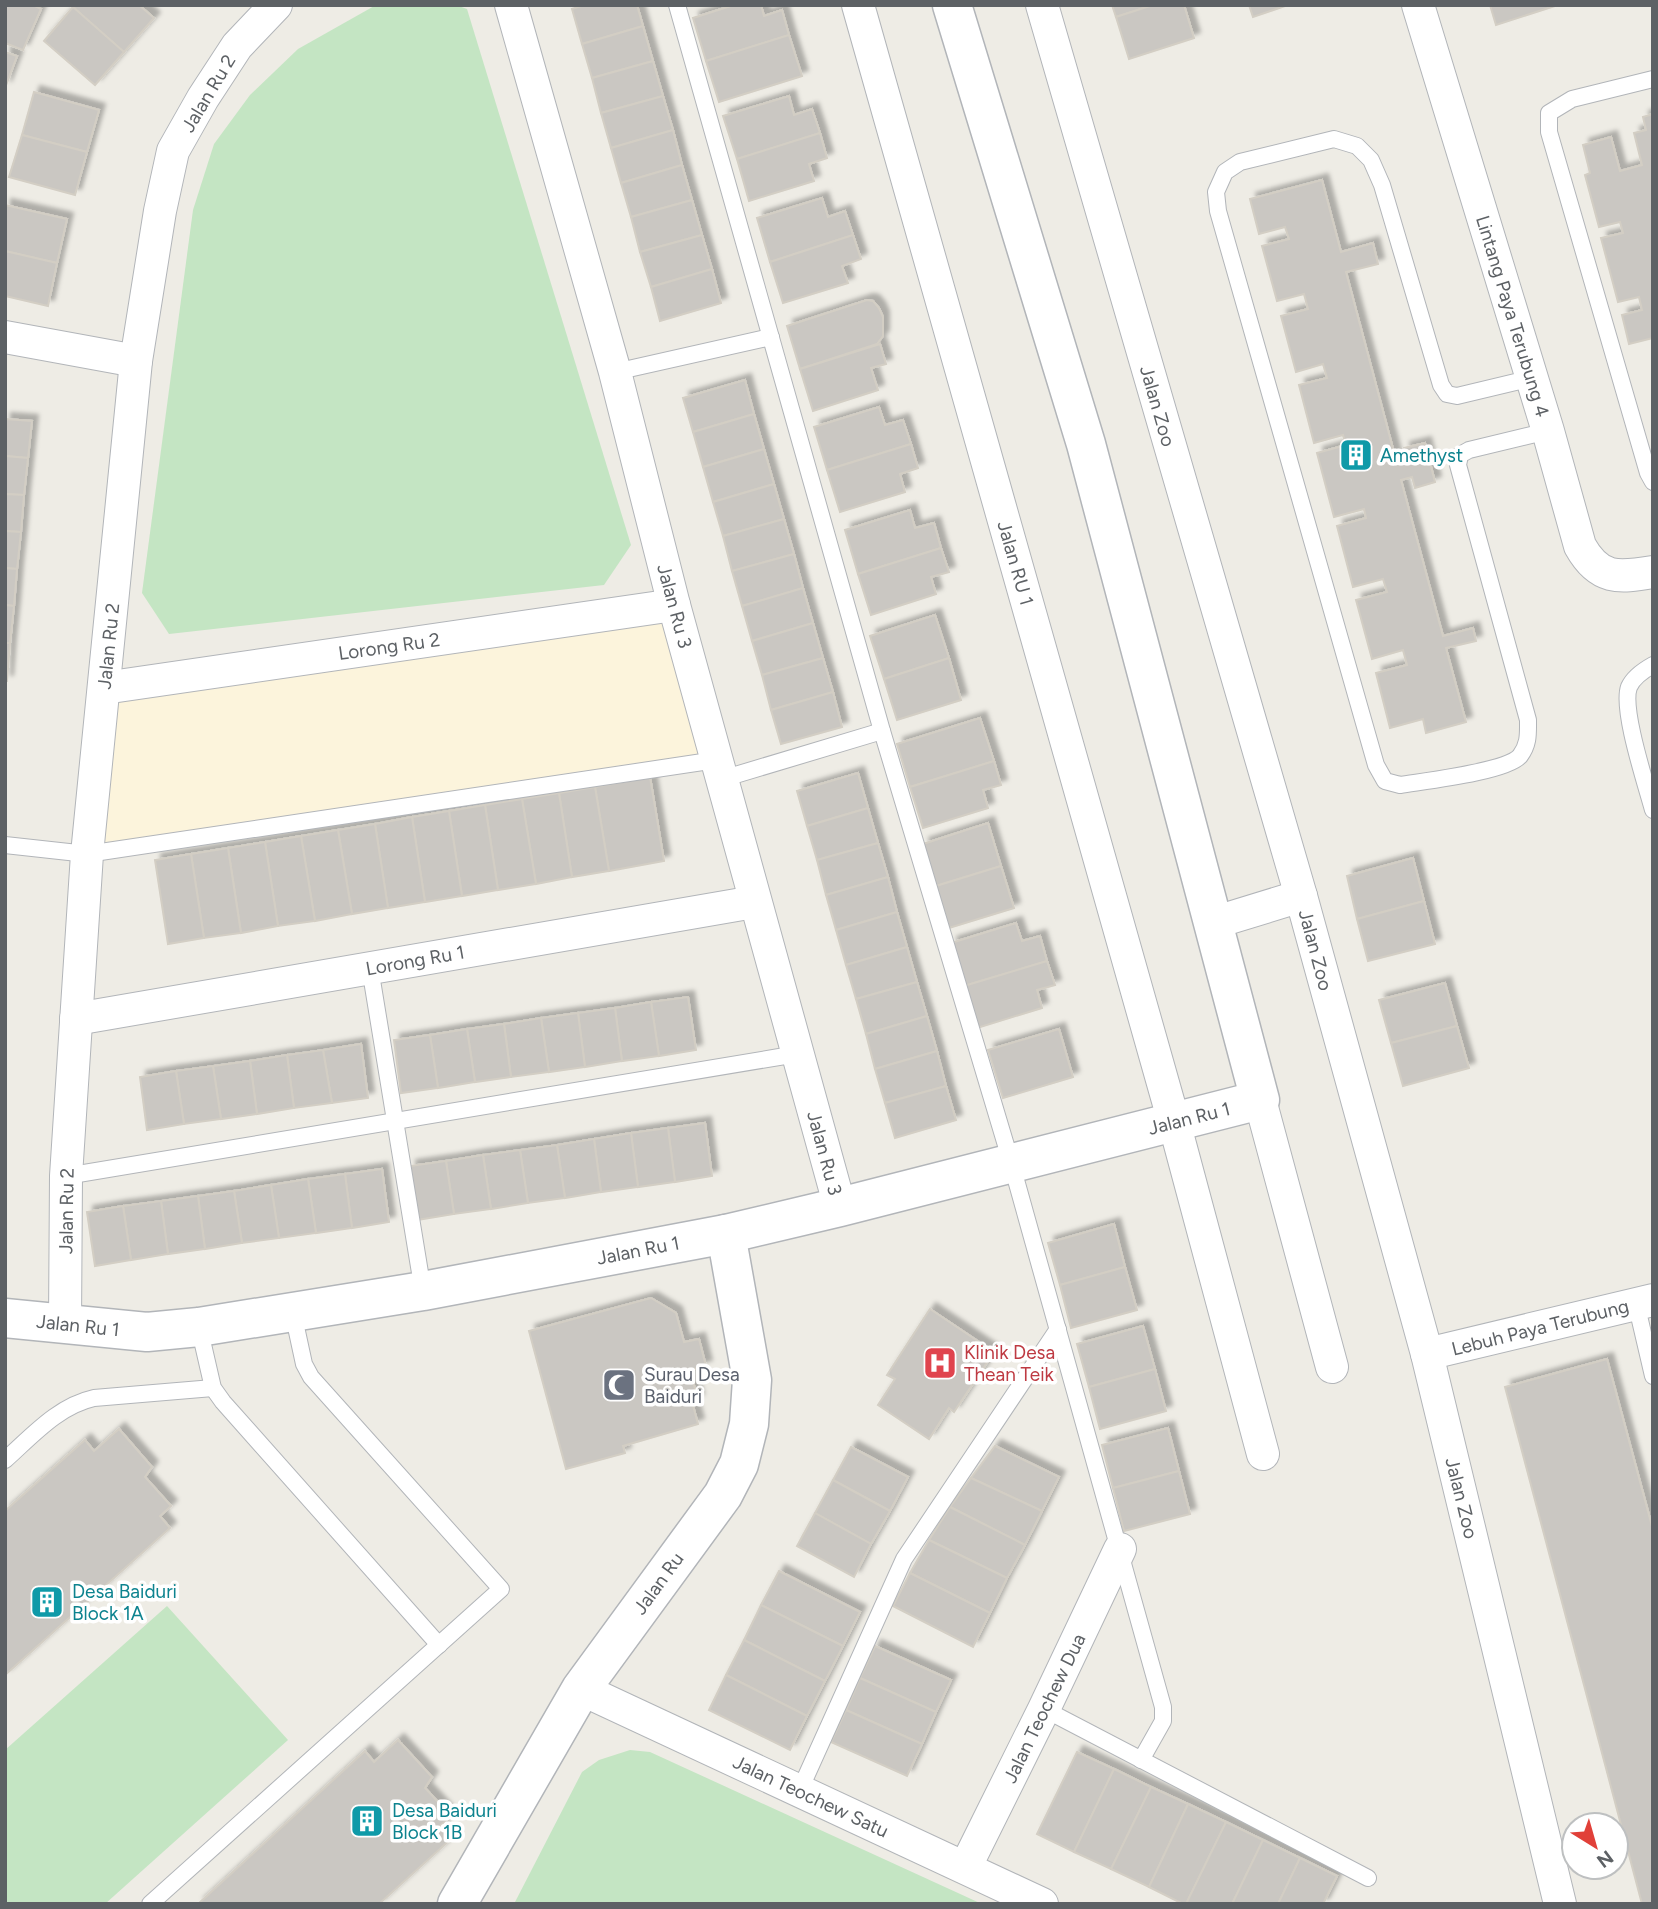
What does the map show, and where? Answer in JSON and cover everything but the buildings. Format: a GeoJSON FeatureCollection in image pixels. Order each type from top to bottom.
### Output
{"type":"FeatureCollection","features":[{"type":"Feature","properties":{"kind":"street","name":"Jalan Ru 2"},"geometry":{"type":"LineString","coordinates":[[65,1324],[66,1176],[87,854],[136,361],[160,211],[173,150],[237,46],[276,5]]}},
{"type":"Feature","properties":{"kind":"street","name":"Jalan Ru 3"},"geometry":{"type":"LineString","coordinates":[[511,5],[615,372],[754,902],[840,1207]]}},
{"type":"Feature","properties":{"kind":"street","name":"Jalan RU 1"},"geometry":{"type":"LineString","coordinates":[[858,5],[1174,1122],[1263,1454]]}},
{"type":"Feature","properties":{"kind":"street"},"geometry":{"type":"LineString","coordinates":[[952,5],[1086,444],[1332,1367]]}},
{"type":"Feature","properties":{"kind":"street","name":"Jalan Zoo"},"geometry":{"type":"LineString","coordinates":[[1042,5],[1301,896],[1427,1354],[1560,1904]]}},
{"type":"Feature","properties":{"kind":"street","name":"Lintang Paya Terubung 4"},"geometry":{"type":"LineString","coordinates":[[1418,5],[1548,431],[1580,546],[1599,570],[1614,576],[1653,572]]}},
{"type":"Feature","properties":{"kind":"street"},"geometry":{"type":"LineString","coordinates":[[5,337],[136,361]]}},
{"type":"Feature","properties":{"kind":"street","name":"Lorong Ru 2"},"geometry":{"type":"LineString","coordinates":[[104,688],[674,605]]}},
{"type":"Feature","properties":{"kind":"street"},"geometry":{"type":"LineString","coordinates":[[1213,923],[1301,896]]}},
{"type":"Feature","properties":{"kind":"street","name":"Lorong Ru 1"},"geometry":{"type":"LineString","coordinates":[[76,1019],[754,902]]}},
{"type":"Feature","properties":{"kind":"street","name":"Jalan Ru 1"},"geometry":{"type":"LineString","coordinates":[[5,1318],[147,1332],[199,1328],[423,1291],[726,1234],[1261,1100]]}},
{"type":"Feature","properties":{"kind":"street","name":"Jalan Ru"},"geometry":{"type":"LineString","coordinates":[[457,1904],[581,1689],[723,1495],[739,1464],[749,1424],[752,1380],[726,1234]]}},
{"type":"Feature","properties":{"kind":"street","name":"Lebuh Paya Terubung"},"geometry":{"type":"LineString","coordinates":[[1427,1354],[1644,1301]]}},
{"type":"Feature","properties":{"kind":"street","name":"Jalan Teochew Dua"},"geometry":{"type":"LineString","coordinates":[[966,1867],[1120,1549]]}},
{"type":"Feature","properties":{"kind":"street","name":"Jalan Teochew Satu"},"geometry":{"type":"LineString","coordinates":[[581,1689],[1042,1904]]}},
{"type":"Feature","properties":{"kind":"lane"},"geometry":{"type":"LineString","coordinates":[[677,5],[882,731],[1011,1162],[1163,1707],[1163,1721],[1141,1760]]}},
{"type":"Feature","properties":{"kind":"lane"},"geometry":{"type":"LineString","coordinates":[[1653,79],[1572,100],[1549,113],[1549,132],[1648,474],[1653,482]]}},
{"type":"Feature","properties":{"kind":"lane"},"geometry":{"type":"LineString","coordinates":[[1532,378],[1457,396],[1447,394],[1441,385],[1382,185],[1371,160],[1357,146],[1334,139],[1240,162],[1225,172],[1216,191],[1219,211],[1376,765],[1385,781],[1400,785],[1502,767],[1518,758],[1528,742],[1528,720],[1458,465],[1460,455],[1469,450],[1548,431]]}},
{"type":"Feature","properties":{"kind":"lane"},"geometry":{"type":"LineString","coordinates":[[615,372],[771,337]]}},
{"type":"Feature","properties":{"kind":"lane"},"geometry":{"type":"LineString","coordinates":[[1653,665],[1629,686],[1627,706],[1653,810]]}},
{"type":"Feature","properties":{"kind":"lane"},"geometry":{"type":"LineString","coordinates":[[5,845],[87,854],[719,769],[882,731]]}},
{"type":"Feature","properties":{"kind":"lane"},"geometry":{"type":"LineString","coordinates":[[370,968],[423,1291]]}},
{"type":"Feature","properties":{"kind":"lane"},"geometry":{"type":"LineString","coordinates":[[66,1176],[797,1054]]}},
{"type":"Feature","properties":{"kind":"lane"},"geometry":{"type":"LineString","coordinates":[[1644,1301],[1653,1376]]}},
{"type":"Feature","properties":{"kind":"lane"},"geometry":{"type":"LineString","coordinates":[[150,1904],[501,1589],[311,1377],[304,1364],[293,1313]]}},
{"type":"Feature","properties":{"kind":"lane"},"geometry":{"type":"LineString","coordinates":[[199,1328],[213,1388],[223,1402],[439,1645]]}},
{"type":"Feature","properties":{"kind":"lane"},"geometry":{"type":"LineString","coordinates":[[799,1791],[904,1559],[1058,1329]]}},
{"type":"Feature","properties":{"kind":"lane"},"geometry":{"type":"LineString","coordinates":[[5,1460],[57,1413],[77,1401],[213,1388]]}},
{"type":"Feature","properties":{"kind":"lane"},"geometry":{"type":"LineString","coordinates":[[1044,1709],[1368,1878]]}},
{"type":"Feature","properties":{"kind":"shaded area"},"geometry":{"type":"Polygon","coordinates":[[[674,605],[716,760],[87,854],[104,688],[674,605]]]}},
{"type":"Feature","properties":{"kind":"green space"},"geometry":{"type":"Polygon","coordinates":[[[376,5],[456,5],[467,9],[631,545],[604,585],[169,634],[142,593],[193,210],[214,144],[250,95],[298,49],[376,5]]]}},
{"type":"Feature","properties":{"kind":"green space"},"geometry":{"type":"Polygon","coordinates":[[[167,1606],[288,1740],[105,1904],[5,1904],[5,1750],[167,1606]]]}},
{"type":"Feature","properties":{"kind":"green space"},"geometry":{"type":"Polygon","coordinates":[[[630,1750],[650,1752],[982,1904],[514,1904],[582,1772],[599,1760],[630,1750]]]}},
{"type":"Feature","properties":{"kind":"place","name":"Amethyst"},"geometry":{"type":"Point","coordinates":[1356,455]}},
{"type":"Feature","properties":{"kind":"place","name":"Klinik Desa Thean Teik"},"geometry":{"type":"Point","coordinates":[940,1363]}},
{"type":"Feature","properties":{"kind":"place","name":"Surau Desa Baiduri"},"geometry":{"type":"Point","coordinates":[619,1385]}},
{"type":"Feature","properties":{"kind":"place","name":"Desa Baiduri Block 1A"},"geometry":{"type":"Point","coordinates":[47,1602]}},
{"type":"Feature","properties":{"kind":"place","name":"Desa Baiduri Block 1B"},"geometry":{"type":"Point","coordinates":[367,1821]}}]}
